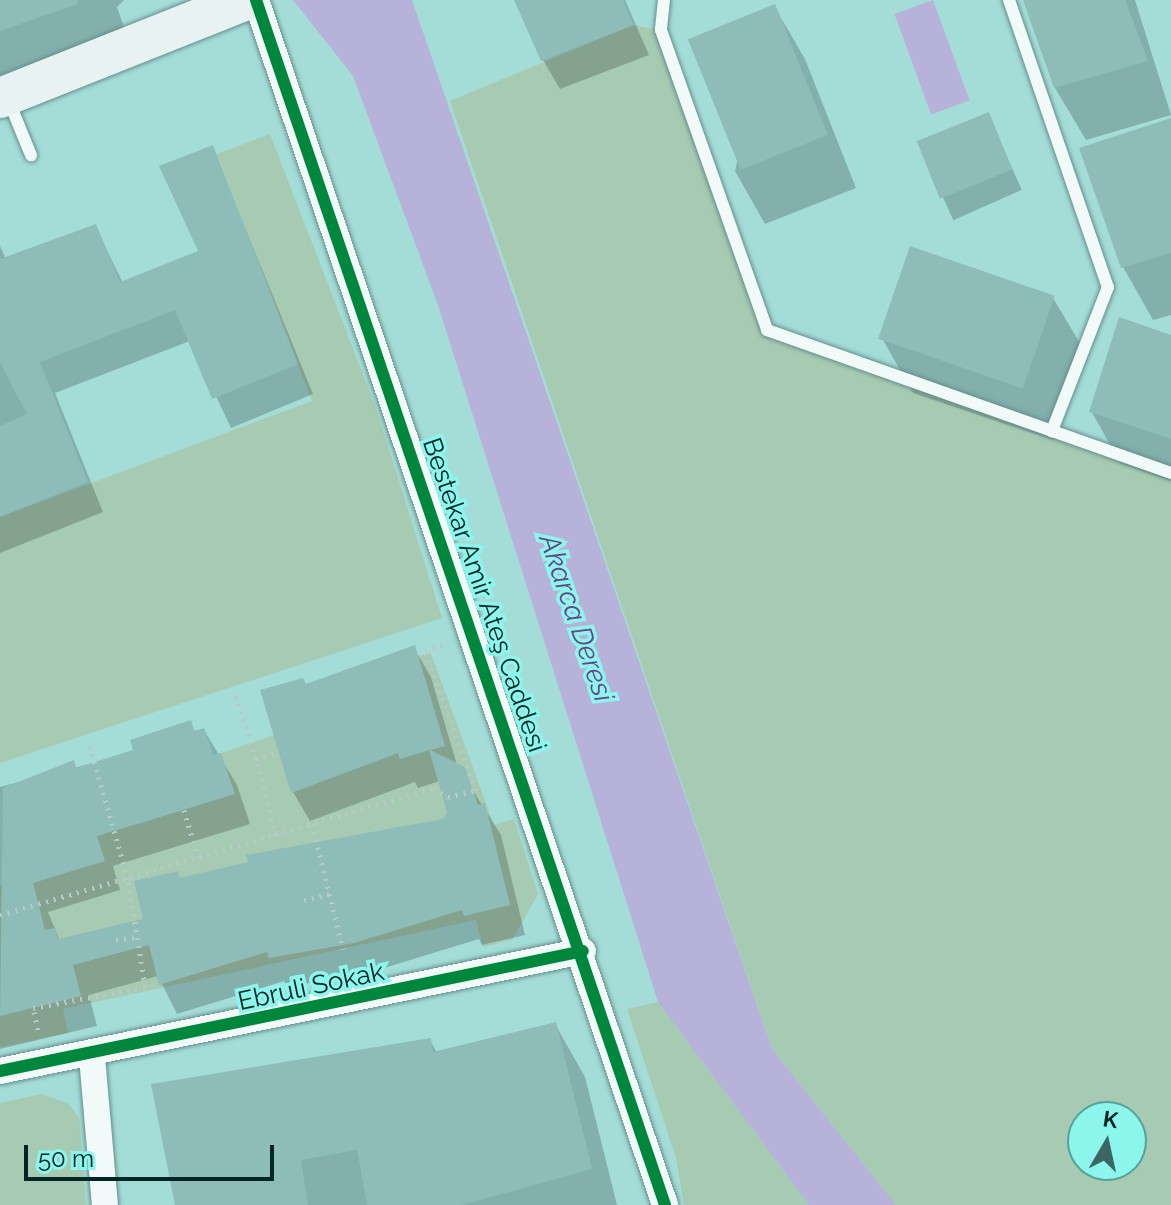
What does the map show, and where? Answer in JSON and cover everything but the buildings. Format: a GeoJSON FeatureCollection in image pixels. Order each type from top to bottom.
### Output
{"type":"FeatureCollection","features":[{"type":"Feature","properties":{"kind":"main road"},"geometry":{"type":"LineString","coordinates":[[3,97],[246,0]]}},
{"type":"Feature","properties":{"kind":"street","name":"Bestekar Amir Ateş Caddesi"},"geometry":{"type":"LineString","coordinates":[[256,0],[583,951],[665,1205]]}},
{"type":"Feature","properties":{"kind":"street","name":"Ebruli Sokak"},"geometry":{"type":"LineString","coordinates":[[0,1071],[92,1057],[583,951]]}},
{"type":"Feature","properties":{"kind":"street"},"geometry":{"type":"LineString","coordinates":[[92,1057],[105,1205]]}},
{"type":"Feature","properties":{"kind":"lane"},"geometry":{"type":"LineString","coordinates":[[664,0],[661,30],[767,330],[1171,473]]}},
{"type":"Feature","properties":{"kind":"lane"},"geometry":{"type":"LineString","coordinates":[[1009,0],[1108,287],[1052,431]]}},
{"type":"Feature","properties":{"kind":"lane"},"geometry":{"type":"LineString","coordinates":[[3,97],[31,155]]}},
{"type":"Feature","properties":{"kind":"path"},"geometry":{"type":"LineString","coordinates":[[0,915],[434,788],[448,797],[476,790],[425,650],[449,642]]}},
{"type":"Feature","properties":{"kind":"path"},"geometry":{"type":"LineString","coordinates":[[236,696],[276,835]]}},
{"type":"Feature","properties":{"kind":"path"},"geometry":{"type":"LineString","coordinates":[[39,1038],[33,1010],[147,989],[128,879],[89,744]]}},
{"type":"Feature","properties":{"kind":"path"},"geometry":{"type":"LineString","coordinates":[[256,759],[279,752]]}},
{"type":"Feature","properties":{"kind":"path"},"geometry":{"type":"LineString","coordinates":[[184,810],[198,858]]}},
{"type":"Feature","properties":{"kind":"path"},"geometry":{"type":"LineString","coordinates":[[312,824],[343,949]]}},
{"type":"Feature","properties":{"kind":"path"},"geometry":{"type":"LineString","coordinates":[[304,900],[329,894]]}},
{"type":"Feature","properties":{"kind":"path"},"geometry":{"type":"LineString","coordinates":[[116,940],[140,936]]}},
{"type":"Feature","properties":{"kind":"green space"},"geometry":{"type":"Polygon","coordinates":[[[633,25],[661,30],[767,330],[1171,473],[1171,1205],[896,1205],[772,1049],[450,101],[633,25]]]}},
{"type":"Feature","properties":{"kind":"green space"},"geometry":{"type":"Polygon","coordinates":[[[270,134],[376,408],[442,618],[0,763],[0,517],[312,401],[217,154],[270,134]]]}},
{"type":"Feature","properties":{"kind":"green space"},"geometry":{"type":"Polygon","coordinates":[[[431,653],[494,825],[514,819],[538,894],[512,940],[483,947],[476,920],[63,1009],[68,1033],[0,1047],[0,886],[22,880],[84,795],[136,825],[234,794],[221,753],[274,735],[292,792],[398,753],[400,759],[444,746],[418,656],[431,653]]]}},
{"type":"Feature","properties":{"kind":"green space"},"geometry":{"type":"Polygon","coordinates":[[[658,1002],[809,1205],[684,1205],[676,1158],[627,1009],[658,1002]]]}},
{"type":"Feature","properties":{"kind":"green space"},"geometry":{"type":"Polygon","coordinates":[[[42,1094],[69,1104],[79,1118],[86,1205],[0,1205],[0,1103],[42,1094]]]}},
{"type":"Feature","properties":{"kind":"water","name":"Akarca Deresi"},"geometry":{"type":"Polygon","coordinates":[[[293,0],[412,0],[772,1049],[896,1205],[809,1205],[658,1002],[438,305],[353,76],[293,0]]]}},
{"type":"Feature","properties":{"kind":"water"},"geometry":{"type":"Polygon","coordinates":[[[933,0],[970,101],[931,115],[894,14],[933,0]]]}},
{"type":"Feature","properties":{"kind":"cycle path"},"geometry":{"type":"LineString","coordinates":[[256,0],[665,1205]]}},
{"type":"Feature","properties":{"kind":"cycle path"},"geometry":{"type":"LineString","coordinates":[[0,1071],[583,951]]}}]}
